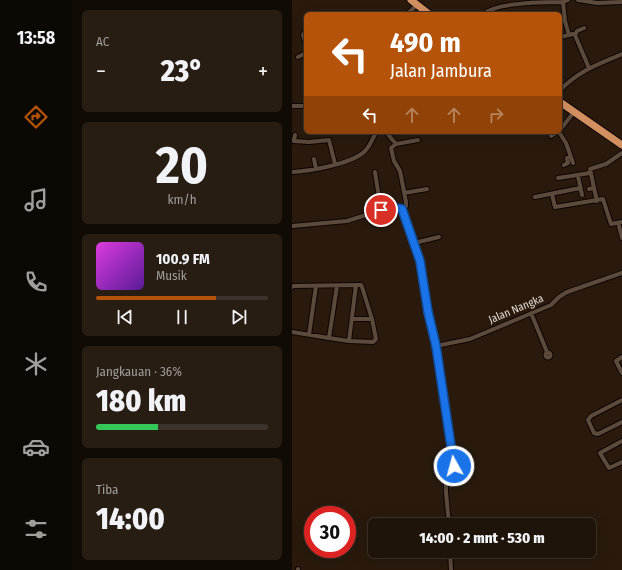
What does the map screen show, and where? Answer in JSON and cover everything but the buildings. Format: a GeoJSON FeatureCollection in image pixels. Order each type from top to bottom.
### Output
{"type":"FeatureCollection","features":[{"type":"Feature","properties":{"kind":"highway"},"geometry":{"type":"LineString","coordinates":[[411,0],[426,12]]}},
{"type":"Feature","properties":{"kind":"highway"},"geometry":{"type":"LineString","coordinates":[[562,103],[622,145]]}},
{"type":"Feature","properties":{"kind":"street"},"geometry":{"type":"LineString","coordinates":[[578,0],[597,3],[622,2]]}},
{"type":"Feature","properties":{"kind":"street"},"geometry":{"type":"LineString","coordinates":[[486,12],[507,2],[566,1],[565,20],[569,35]]}},
{"type":"Feature","properties":{"kind":"street"},"geometry":{"type":"LineString","coordinates":[[409,12],[417,5]]}},
{"type":"Feature","properties":{"kind":"street"},"geometry":{"type":"LineString","coordinates":[[562,37],[575,34],[577,31],[584,28]]}},
{"type":"Feature","properties":{"kind":"street"},"geometry":{"type":"LineString","coordinates":[[575,34],[589,68]]}},
{"type":"Feature","properties":{"kind":"street"},"geometry":{"type":"LineString","coordinates":[[298,57],[304,54]]}},
{"type":"Feature","properties":{"kind":"street"},"geometry":{"type":"LineString","coordinates":[[562,88],[574,77],[589,68],[622,54]]}},
{"type":"Feature","properties":{"kind":"street"},"geometry":{"type":"LineString","coordinates":[[292,106],[304,106]]}},
{"type":"Feature","properties":{"kind":"street"},"geometry":{"type":"LineString","coordinates":[[562,127],[574,112]]}},
{"type":"Feature","properties":{"kind":"street"},"geometry":{"type":"LineString","coordinates":[[292,172],[316,169],[354,157],[365,151],[375,134]]}},
{"type":"Feature","properties":{"kind":"street"},"geometry":{"type":"LineString","coordinates":[[388,134],[396,144]]}},
{"type":"Feature","properties":{"kind":"street"},"geometry":{"type":"LineString","coordinates":[[561,134],[574,163]]}},
{"type":"Feature","properties":{"kind":"street"},"geometry":{"type":"LineString","coordinates":[[295,135],[293,140],[309,142],[329,140],[335,164]]}},
{"type":"Feature","properties":{"kind":"street"},"geometry":{"type":"LineString","coordinates":[[403,210],[407,204],[400,171],[394,161],[391,147],[396,144],[418,140]]}},
{"type":"Feature","properties":{"kind":"street"},"geometry":{"type":"LineString","coordinates":[[597,201],[592,189],[590,169],[606,164],[622,153]]}},
{"type":"Feature","properties":{"kind":"street"},"geometry":{"type":"LineString","coordinates":[[564,165],[568,163],[567,158],[571,157]]}},
{"type":"Feature","properties":{"kind":"street"},"geometry":{"type":"LineString","coordinates":[[314,159],[316,169]]}},
{"type":"Feature","properties":{"kind":"street"},"geometry":{"type":"LineString","coordinates":[[375,172],[381,210]]}},
{"type":"Feature","properties":{"kind":"street"},"geometry":{"type":"LineString","coordinates":[[558,178],[590,173]]}},
{"type":"Feature","properties":{"kind":"street"},"geometry":{"type":"LineString","coordinates":[[578,176],[582,195]]}},
{"type":"Feature","properties":{"kind":"street"},"geometry":{"type":"LineString","coordinates":[[404,193],[427,188]]}},
{"type":"Feature","properties":{"kind":"street"},"geometry":{"type":"LineString","coordinates":[[535,197],[580,188]]}},
{"type":"Feature","properties":{"kind":"street"},"geometry":{"type":"LineString","coordinates":[[552,194],[555,207],[604,200],[611,224],[622,222]]}},
{"type":"Feature","properties":{"kind":"street"},"geometry":{"type":"LineString","coordinates":[[292,226],[347,221],[381,210],[401,208],[403,210]]}},
{"type":"Feature","properties":{"kind":"street"},"geometry":{"type":"LineString","coordinates":[[403,210],[418,254],[428,312],[436,346],[454,461],[454,468],[446,478],[448,518]]}},
{"type":"Feature","properties":{"kind":"street"},"geometry":{"type":"LineString","coordinates":[[619,226],[622,238]]}},
{"type":"Feature","properties":{"kind":"street"},"geometry":{"type":"LineString","coordinates":[[414,243],[438,237]]}},
{"type":"Feature","properties":{"kind":"street","name":"Jalan Nangka"},"geometry":{"type":"LineString","coordinates":[[436,346],[470,339],[551,305],[567,292],[622,273]]}},
{"type":"Feature","properties":{"kind":"street"},"geometry":{"type":"LineString","coordinates":[[349,341],[356,285]]}},
{"type":"Feature","properties":{"kind":"street"},"geometry":{"type":"LineString","coordinates":[[292,287],[361,285],[372,319],[376,338],[372,342],[349,341],[292,332]]}},
{"type":"Feature","properties":{"kind":"street"},"geometry":{"type":"LineString","coordinates":[[309,335],[316,286]]}},
{"type":"Feature","properties":{"kind":"street"},"geometry":{"type":"LineString","coordinates":[[329,338],[337,286]]}},
{"type":"Feature","properties":{"kind":"street"},"geometry":{"type":"LineString","coordinates":[[531,313],[547,352]]}},
{"type":"Feature","properties":{"kind":"street"},"geometry":{"type":"LineString","coordinates":[[352,319],[372,319]]}},
{"type":"Feature","properties":{"kind":"street"},"geometry":{"type":"LineString","coordinates":[[622,357],[616,361],[622,373]]}},
{"type":"Feature","properties":{"kind":"street"},"geometry":{"type":"LineString","coordinates":[[622,400],[588,418],[594,433],[598,434],[622,422]]}},
{"type":"Feature","properties":{"kind":"street"},"geometry":{"type":"LineString","coordinates":[[622,441],[602,451],[600,455],[609,468],[622,462]]}},
{"type":"Feature","properties":{"kind":"street"},"geometry":{"type":"LineString","coordinates":[[450,558],[451,570]]}},
{"type":"Feature","properties":{"kind":"route"},"geometry":{"type":"LineString","coordinates":[[381,210],[401,208],[403,210],[418,254],[444,391],[454,466]]}}]}
